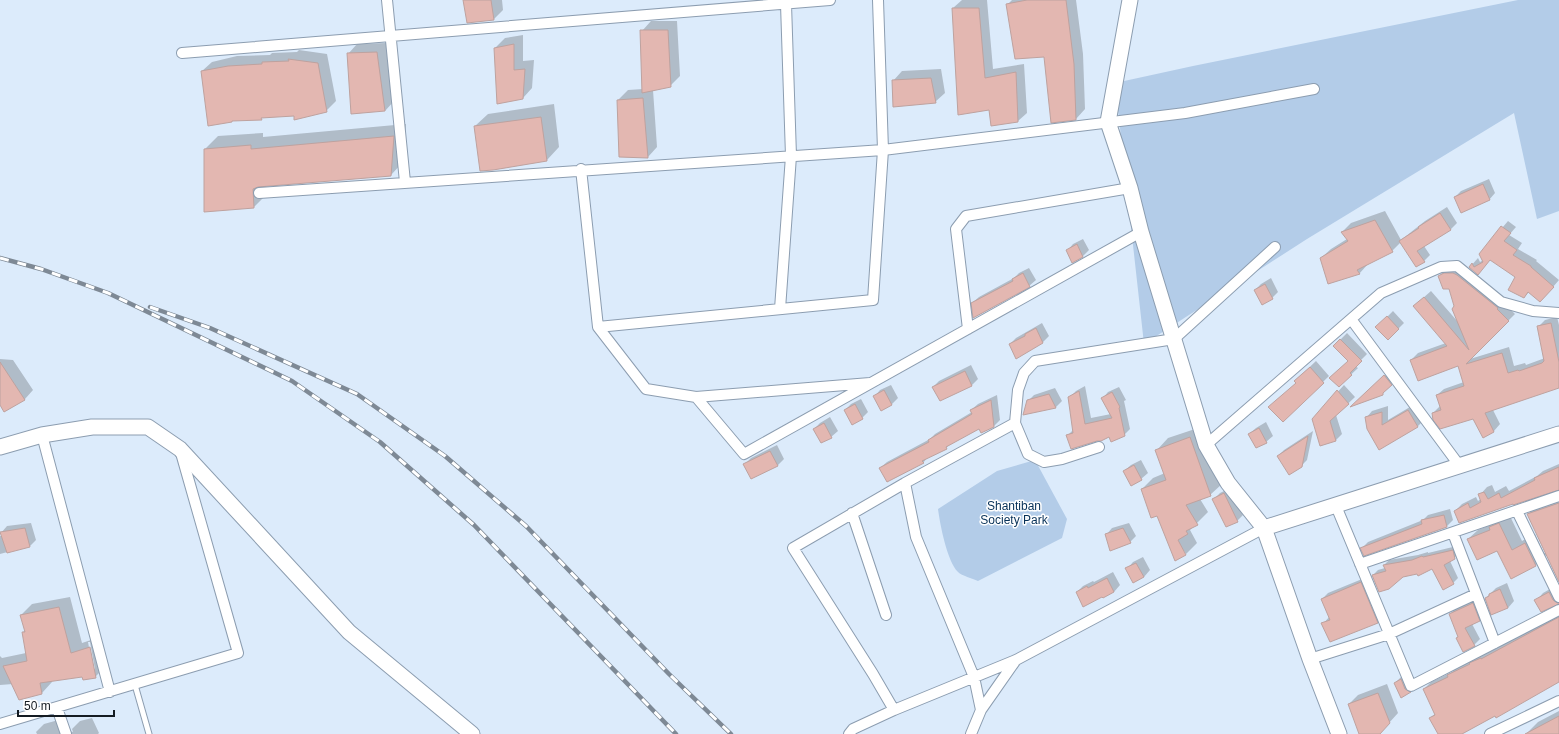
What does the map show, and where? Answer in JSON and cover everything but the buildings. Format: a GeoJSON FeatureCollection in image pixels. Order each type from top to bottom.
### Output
{"type":"FeatureCollection","features":[{"type":"Feature","properties":{"kind":"main road"},"geometry":{"type":"LineString","coordinates":[[1130,0],[1108,122],[1130,188],[1141,232],[1206,445],[1228,483],[1264,528],[1310,658],[1339,734]]}},
{"type":"Feature","properties":{"kind":"main road"},"geometry":{"type":"LineString","coordinates":[[0,447],[42,435],[92,427],[148,427],[180,449],[349,632],[472,734]]}},
{"type":"Feature","properties":{"kind":"main road"},"geometry":{"type":"LineString","coordinates":[[1264,528],[1559,434]]}},
{"type":"Feature","properties":{"kind":"street"},"geometry":{"type":"LineString","coordinates":[[387,0],[405,182]]}},
{"type":"Feature","properties":{"kind":"street"},"geometry":{"type":"LineString","coordinates":[[182,53],[830,0]]}},
{"type":"Feature","properties":{"kind":"street"},"geometry":{"type":"LineString","coordinates":[[598,327],[873,300],[882,150],[878,0]]}},
{"type":"Feature","properties":{"kind":"street"},"geometry":{"type":"LineString","coordinates":[[780,309],[791,156],[786,4]]}},
{"type":"Feature","properties":{"kind":"street"},"geometry":{"type":"LineString","coordinates":[[260,193],[581,169],[882,150],[1185,113],[1314,89]]}},
{"type":"Feature","properties":{"kind":"street"},"geometry":{"type":"LineString","coordinates":[[581,169],[598,327],[646,389],[696,397],[873,383]]}},
{"type":"Feature","properties":{"kind":"street"},"geometry":{"type":"LineString","coordinates":[[968,329],[956,229],[966,216],[1130,188]]}},
{"type":"Feature","properties":{"kind":"street"},"geometry":{"type":"LineString","coordinates":[[696,397],[744,454],[1141,232]]}},
{"type":"Feature","properties":{"kind":"street"},"geometry":{"type":"LineString","coordinates":[[1099,447],[1062,459],[1044,462],[1028,454],[1015,423],[1018,390],[1024,373],[1035,361],[1174,339],[1275,247]]}},
{"type":"Feature","properties":{"kind":"street"},"geometry":{"type":"LineString","coordinates":[[1206,445],[1381,293],[1441,267],[1457,266],[1501,302],[1533,311],[1559,313]]}},
{"type":"Feature","properties":{"kind":"street"},"geometry":{"type":"LineString","coordinates":[[1351,318],[1459,465]]}},
{"type":"Feature","properties":{"kind":"street"},"geometry":{"type":"LineString","coordinates":[[894,710],[873,674],[792,548],[905,483],[1015,423]]}},
{"type":"Feature","properties":{"kind":"street"},"geometry":{"type":"LineString","coordinates":[[42,435],[110,692]]}},
{"type":"Feature","properties":{"kind":"street"},"geometry":{"type":"LineString","coordinates":[[0,724],[135,685],[238,653],[180,449]]}},
{"type":"Feature","properties":{"kind":"street"},"geometry":{"type":"LineString","coordinates":[[905,483],[916,537],[974,677],[981,710]]}},
{"type":"Feature","properties":{"kind":"street"},"geometry":{"type":"LineString","coordinates":[[1360,564],[1559,496]]}},
{"type":"Feature","properties":{"kind":"street"},"geometry":{"type":"LineString","coordinates":[[1336,506],[1410,686],[1559,610]]}},
{"type":"Feature","properties":{"kind":"street"},"geometry":{"type":"LineString","coordinates":[[1517,511],[1559,597]]}},
{"type":"Feature","properties":{"kind":"street"},"geometry":{"type":"LineString","coordinates":[[852,513],[886,614]]}},
{"type":"Feature","properties":{"kind":"street"},"geometry":{"type":"LineString","coordinates":[[848,734],[853,729],[894,710],[1016,660],[1264,528]]}},
{"type":"Feature","properties":{"kind":"street"},"geometry":{"type":"LineString","coordinates":[[1453,532],[1495,643]]}},
{"type":"Feature","properties":{"kind":"street"},"geometry":{"type":"LineString","coordinates":[[1310,658],[1389,634],[1476,594]]}},
{"type":"Feature","properties":{"kind":"street"},"geometry":{"type":"LineString","coordinates":[[971,734],[981,710],[1016,660]]}},
{"type":"Feature","properties":{"kind":"street"},"geometry":{"type":"LineString","coordinates":[[1490,734],[1559,701]]}},
{"type":"Feature","properties":{"kind":"street"},"geometry":{"type":"LineString","coordinates":[[57,708],[66,734]]}},
{"type":"Feature","properties":{"kind":"lane"},"geometry":{"type":"LineString","coordinates":[[135,685],[150,734]]}},
{"type":"Feature","properties":{"kind":"green space"},"geometry":{"type":"Polygon","coordinates":[[[1518,0],[1559,0],[1559,211],[1537,219],[1514,113],[1307,239],[1144,344],[1115,83],[1518,0]]]}},
{"type":"Feature","properties":{"kind":"green space","name":"Shantiban Society Park"},"geometry":{"type":"Polygon","coordinates":[[[1035,460],[1067,519],[1062,538],[978,581],[958,572],[954,567],[947,551],[938,509],[997,471],[1035,460]]]}},
{"type":"Feature","properties":{"kind":"railway"},"geometry":{"type":"LineString","coordinates":[[0,258],[41,269],[108,293],[292,381],[380,442],[474,525],[676,734]]}},
{"type":"Feature","properties":{"kind":"railway"},"geometry":{"type":"LineString","coordinates":[[150,307],[210,328],[357,394],[445,456],[526,526],[669,674],[731,734]]}}]}
